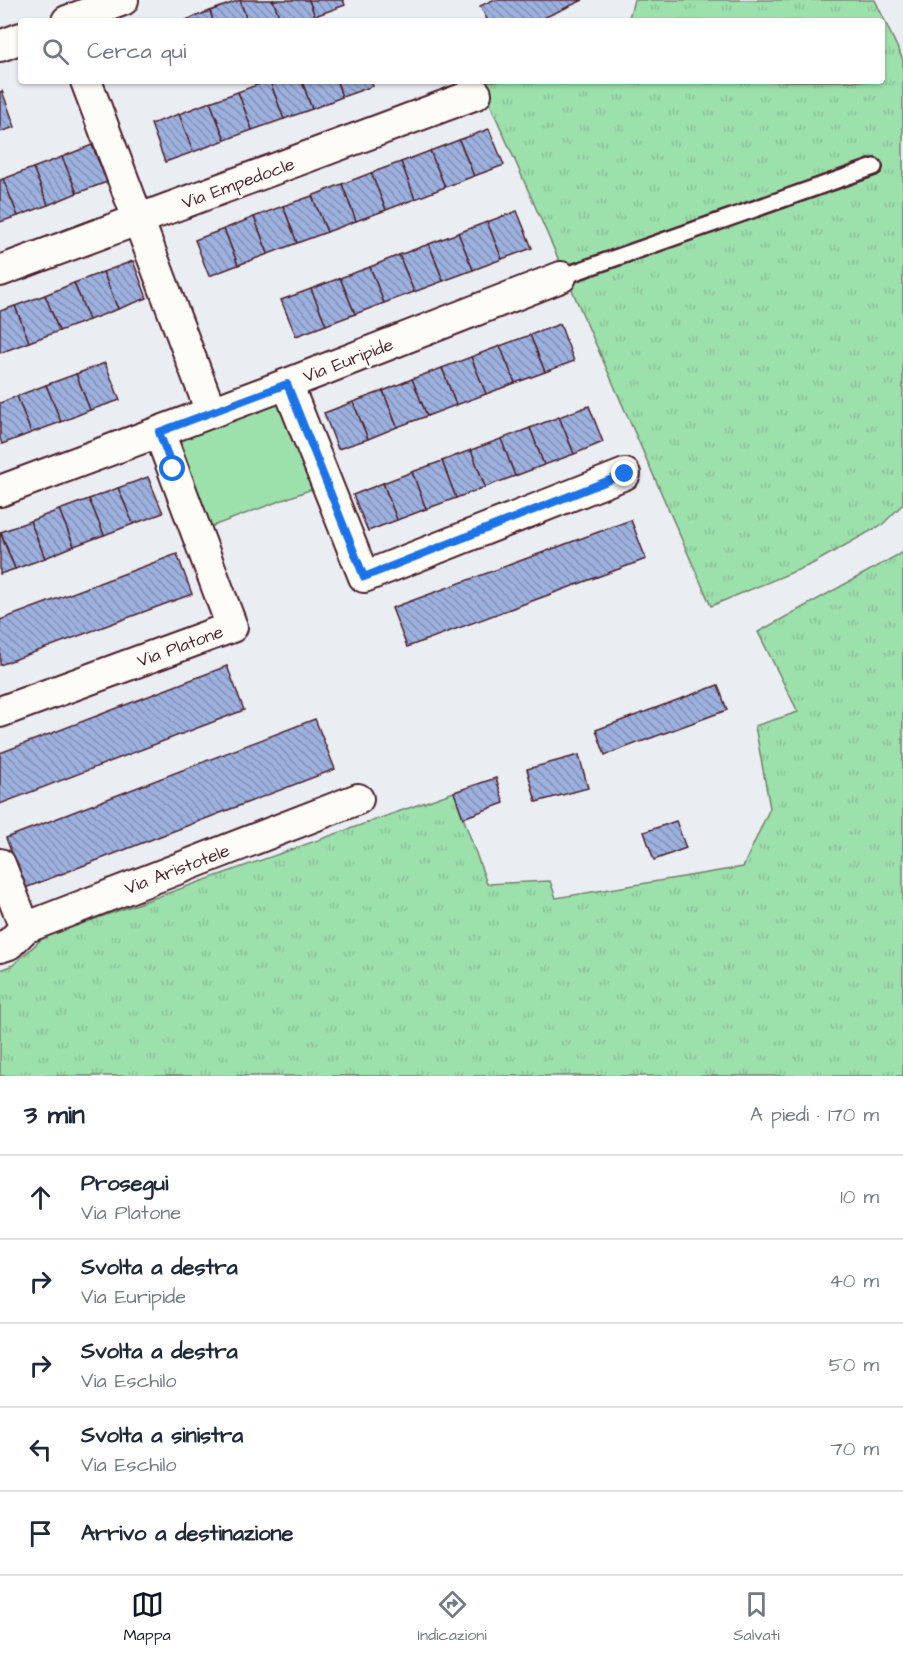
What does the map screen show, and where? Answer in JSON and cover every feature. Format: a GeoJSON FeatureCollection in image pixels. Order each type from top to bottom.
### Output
{"type":"FeatureCollection","features":[{"type":"Feature","properties":{"kind":"street"},"geometry":{"type":"LineString","coordinates":[[74,18],[120,1]]}},
{"type":"Feature","properties":{"kind":"street"},"geometry":{"type":"LineString","coordinates":[[0,46],[18,39]]}},
{"type":"Feature","properties":{"kind":"street"},"geometry":{"type":"LineString","coordinates":[[87,84],[211,412]]}},
{"type":"Feature","properties":{"kind":"street","name":"Via Empedocle"},"geometry":{"type":"LineString","coordinates":[[0,271],[476,94]]}},
{"type":"Feature","properties":{"kind":"street","name":"Via Euripide"},"geometry":{"type":"LineString","coordinates":[[0,491],[287,384],[561,277]]}},
{"type":"Feature","properties":{"kind":"street"},"geometry":{"type":"LineString","coordinates":[[287,384],[364,577],[625,474]]}},
{"type":"Feature","properties":{"kind":"street","name":"Via Platone"},"geometry":{"type":"LineString","coordinates":[[0,712],[232,627],[159,432]]}},
{"type":"Feature","properties":{"kind":"street","name":"Via Aristotele"},"geometry":{"type":"LineString","coordinates":[[0,947],[9,944],[25,928],[358,799]]}},
{"type":"Feature","properties":{"kind":"street"},"geometry":{"type":"LineString","coordinates":[[0,864],[25,928]]}},
{"type":"Feature","properties":{"kind":"lane"},"geometry":{"type":"LineString","coordinates":[[561,277],[874,167]]}},
{"type":"Feature","properties":{"kind":"green space"},"geometry":{"type":"Polygon","coordinates":[[[634,0],[875,0],[883,18],[629,18],[634,0]]]}},
{"type":"Feature","properties":{"kind":"green space"},"geometry":{"type":"Polygon","coordinates":[[[885,21],[903,60],[903,504],[883,524],[812,564],[711,606],[481,84],[885,84],[885,21]]]}},
{"type":"Feature","properties":{"kind":"green space"},"geometry":{"type":"Polygon","coordinates":[[[279,404],[312,489],[210,527],[177,442],[279,404]]]}},
{"type":"Feature","properties":{"kind":"green space"},"geometry":{"type":"Polygon","coordinates":[[[903,552],[903,1076],[0,1076],[0,970],[13,965],[44,937],[454,792],[487,884],[550,881],[556,898],[743,867],[770,808],[755,726],[798,712],[758,632],[903,552]]]}},
{"type":"Feature","properties":{"kind":"building"},"geometry":{"type":"Polygon","coordinates":[[[240,0],[273,0],[280,18],[246,18],[240,0]]]}},
{"type":"Feature","properties":{"kind":"building"},"geometry":{"type":"Polygon","coordinates":[[[240,0],[246,18],[212,18],[210,11],[240,0]]]}},
{"type":"Feature","properties":{"kind":"building"},"geometry":{"type":"Polygon","coordinates":[[[273,0],[309,0],[315,16],[309,18],[280,18],[273,0]]]}},
{"type":"Feature","properties":{"kind":"building"},"geometry":{"type":"Polygon","coordinates":[[[309,0],[343,0],[345,5],[315,16],[309,0]]]}},
{"type":"Feature","properties":{"kind":"building"},"geometry":{"type":"Polygon","coordinates":[[[493,0],[583,0],[544,18],[486,18],[480,6],[493,0]]]}},
{"type":"Feature","properties":{"kind":"building"},"geometry":{"type":"Polygon","coordinates":[[[210,11],[212,18],[191,18],[210,11]]]}},
{"type":"Feature","properties":{"kind":"building"},"geometry":{"type":"Polygon","coordinates":[[[259,84],[271,84],[284,119],[252,130],[238,92],[259,84]]]}},
{"type":"Feature","properties":{"kind":"building"},"geometry":{"type":"Polygon","coordinates":[[[271,84],[303,84],[312,109],[284,119],[271,84]]]}},
{"type":"Feature","properties":{"kind":"building"},"geometry":{"type":"Polygon","coordinates":[[[303,84],[338,84],[342,97],[312,109],[303,84]]]}},
{"type":"Feature","properties":{"kind":"building"},"geometry":{"type":"Polygon","coordinates":[[[338,84],[372,84],[373,86],[342,97],[338,84]]]}},
{"type":"Feature","properties":{"kind":"building"},"geometry":{"type":"Polygon","coordinates":[[[2,91],[15,127],[0,132],[0,92],[2,91]]]}},
{"type":"Feature","properties":{"kind":"building"},"geometry":{"type":"Polygon","coordinates":[[[238,92],[252,130],[225,140],[210,102],[238,92]]]}},
{"type":"Feature","properties":{"kind":"building"},"geometry":{"type":"Polygon","coordinates":[[[210,102],[225,140],[193,152],[179,114],[210,102]]]}},
{"type":"Feature","properties":{"kind":"building"},"geometry":{"type":"Polygon","coordinates":[[[179,114],[193,152],[165,162],[151,124],[179,114]]]}},
{"type":"Feature","properties":{"kind":"building"},"geometry":{"type":"Polygon","coordinates":[[[489,129],[504,165],[474,176],[459,140],[489,129]]]}},
{"type":"Feature","properties":{"kind":"building"},"geometry":{"type":"Polygon","coordinates":[[[459,140],[474,176],[445,187],[430,151],[459,140]]]}},
{"type":"Feature","properties":{"kind":"building"},"geometry":{"type":"Polygon","coordinates":[[[92,145],[107,182],[77,193],[62,157],[92,145]]]}},
{"type":"Feature","properties":{"kind":"building"},"geometry":{"type":"Polygon","coordinates":[[[430,151],[445,187],[415,199],[401,162],[430,151]]]}},
{"type":"Feature","properties":{"kind":"building"},"geometry":{"type":"Polygon","coordinates":[[[62,157],[77,193],[48,205],[33,168],[62,157]]]}},
{"type":"Feature","properties":{"kind":"building"},"geometry":{"type":"Polygon","coordinates":[[[401,162],[415,199],[386,210],[371,173],[401,162]]]}},
{"type":"Feature","properties":{"kind":"building"},"geometry":{"type":"Polygon","coordinates":[[[33,168],[48,205],[18,216],[3,179],[33,168]]]}},
{"type":"Feature","properties":{"kind":"building"},"geometry":{"type":"Polygon","coordinates":[[[371,173],[386,210],[356,221],[342,184],[371,173]]]}},
{"type":"Feature","properties":{"kind":"building"},"geometry":{"type":"Polygon","coordinates":[[[3,179],[18,216],[0,222],[0,180],[3,179]]]}},
{"type":"Feature","properties":{"kind":"building"},"geometry":{"type":"Polygon","coordinates":[[[342,184],[356,221],[327,232],[312,196],[342,184]]]}},
{"type":"Feature","properties":{"kind":"building"},"geometry":{"type":"Polygon","coordinates":[[[312,196],[327,232],[297,243],[283,206],[312,196]]]}},
{"type":"Feature","properties":{"kind":"building"},"geometry":{"type":"Polygon","coordinates":[[[283,206],[297,243],[268,254],[254,217],[283,206]]]}},
{"type":"Feature","properties":{"kind":"building"},"geometry":{"type":"Polygon","coordinates":[[[517,211],[532,248],[502,259],[487,222],[517,211]]]}},
{"type":"Feature","properties":{"kind":"building"},"geometry":{"type":"Polygon","coordinates":[[[254,217],[268,254],[238,265],[224,229],[254,217]]]}},
{"type":"Feature","properties":{"kind":"building"},"geometry":{"type":"Polygon","coordinates":[[[487,222],[502,259],[473,270],[458,233],[487,222]]]}},
{"type":"Feature","properties":{"kind":"building"},"geometry":{"type":"Polygon","coordinates":[[[224,229],[238,265],[209,276],[195,240],[224,229]]]}},
{"type":"Feature","properties":{"kind":"building"},"geometry":{"type":"Polygon","coordinates":[[[458,233],[473,270],[443,281],[429,244],[458,233]]]}},
{"type":"Feature","properties":{"kind":"building"},"geometry":{"type":"Polygon","coordinates":[[[429,244],[443,281],[414,292],[399,255],[429,244]]]}},
{"type":"Feature","properties":{"kind":"building"},"geometry":{"type":"Polygon","coordinates":[[[399,255],[414,292],[384,303],[370,267],[399,255]]]}},
{"type":"Feature","properties":{"kind":"building"},"geometry":{"type":"Polygon","coordinates":[[[133,261],[147,298],[118,309],[103,272],[133,261]]]}},
{"type":"Feature","properties":{"kind":"building"},"geometry":{"type":"Polygon","coordinates":[[[370,267],[384,303],[355,314],[340,278],[370,267]]]}},
{"type":"Feature","properties":{"kind":"building"},"geometry":{"type":"Polygon","coordinates":[[[103,272],[118,309],[89,320],[74,283],[103,272]]]}},
{"type":"Feature","properties":{"kind":"building"},"geometry":{"type":"Polygon","coordinates":[[[340,278],[355,314],[326,325],[311,289],[340,278]]]}},
{"type":"Feature","properties":{"kind":"building"},"geometry":{"type":"Polygon","coordinates":[[[74,283],[89,320],[59,331],[45,295],[74,283]]]}},
{"type":"Feature","properties":{"kind":"building"},"geometry":{"type":"Polygon","coordinates":[[[311,289],[326,325],[296,336],[281,300],[311,289]]]}},
{"type":"Feature","properties":{"kind":"building"},"geometry":{"type":"Polygon","coordinates":[[[45,295],[59,331],[29,342],[15,306],[45,295]]]}},
{"type":"Feature","properties":{"kind":"building"},"geometry":{"type":"Polygon","coordinates":[[[15,306],[29,342],[0,353],[0,311],[15,306]]]}},
{"type":"Feature","properties":{"kind":"building"},"geometry":{"type":"Polygon","coordinates":[[[560,324],[574,361],[545,372],[530,335],[560,324]]]}},
{"type":"Feature","properties":{"kind":"building"},"geometry":{"type":"Polygon","coordinates":[[[530,335],[545,372],[515,383],[500,346],[530,335]]]}},
{"type":"Feature","properties":{"kind":"building"},"geometry":{"type":"Polygon","coordinates":[[[500,346],[515,383],[486,394],[471,357],[500,346]]]}},
{"type":"Feature","properties":{"kind":"building"},"geometry":{"type":"Polygon","coordinates":[[[471,357],[486,394],[456,405],[442,368],[471,357]]]}},
{"type":"Feature","properties":{"kind":"building"},"geometry":{"type":"Polygon","coordinates":[[[105,363],[120,400],[90,410],[76,374],[105,363]]]}},
{"type":"Feature","properties":{"kind":"building"},"geometry":{"type":"Polygon","coordinates":[[[442,368],[456,405],[427,416],[412,379],[442,368]]]}},
{"type":"Feature","properties":{"kind":"building"},"geometry":{"type":"Polygon","coordinates":[[[76,374],[90,410],[61,422],[46,385],[76,374]]]}},
{"type":"Feature","properties":{"kind":"building"},"geometry":{"type":"Polygon","coordinates":[[[412,379],[427,416],[397,427],[383,391],[412,379]]]}},
{"type":"Feature","properties":{"kind":"building"},"geometry":{"type":"Polygon","coordinates":[[[46,385],[61,422],[31,433],[17,396],[46,385]]]}},
{"type":"Feature","properties":{"kind":"building"},"geometry":{"type":"Polygon","coordinates":[[[383,391],[397,427],[368,439],[353,402],[383,391]]]}},
{"type":"Feature","properties":{"kind":"building"},"geometry":{"type":"Polygon","coordinates":[[[17,396],[31,433],[2,444],[0,403],[17,396]]]}},
{"type":"Feature","properties":{"kind":"building"},"geometry":{"type":"Polygon","coordinates":[[[353,402],[368,439],[338,449],[324,413],[353,402]]]}},
{"type":"Feature","properties":{"kind":"building"},"geometry":{"type":"Polygon","coordinates":[[[589,406],[603,442],[574,454],[559,417],[589,406]]]}},
{"type":"Feature","properties":{"kind":"building"},"geometry":{"type":"Polygon","coordinates":[[[559,417],[574,454],[544,465],[530,428],[559,417]]]}},
{"type":"Feature","properties":{"kind":"building"},"geometry":{"type":"Polygon","coordinates":[[[530,428],[544,465],[515,476],[501,439],[530,428]]]}},
{"type":"Feature","properties":{"kind":"building"},"geometry":{"type":"Polygon","coordinates":[[[501,439],[515,476],[485,487],[471,450],[501,439]]]}},
{"type":"Feature","properties":{"kind":"building"},"geometry":{"type":"Polygon","coordinates":[[[471,450],[485,487],[456,498],[442,461],[471,450]]]}},
{"type":"Feature","properties":{"kind":"building"},"geometry":{"type":"Polygon","coordinates":[[[442,461],[456,498],[426,509],[412,472],[442,461]]]}},
{"type":"Feature","properties":{"kind":"building"},"geometry":{"type":"Polygon","coordinates":[[[412,472],[426,509],[397,520],[383,483],[412,472]]]}},
{"type":"Feature","properties":{"kind":"building"},"geometry":{"type":"Polygon","coordinates":[[[148,477],[163,513],[133,524],[118,488],[148,477]]]}},
{"type":"Feature","properties":{"kind":"building"},"geometry":{"type":"Polygon","coordinates":[[[383,483],[397,520],[368,531],[353,495],[383,483]]]}},
{"type":"Feature","properties":{"kind":"building"},"geometry":{"type":"Polygon","coordinates":[[[118,488],[133,524],[104,535],[89,499],[118,488]]]}},
{"type":"Feature","properties":{"kind":"building"},"geometry":{"type":"Polygon","coordinates":[[[89,499],[104,535],[74,546],[59,510],[89,499]]]}},
{"type":"Feature","properties":{"kind":"building"},"geometry":{"type":"Polygon","coordinates":[[[59,510],[74,546],[45,558],[30,521],[59,510]]]}},
{"type":"Feature","properties":{"kind":"building"},"geometry":{"type":"Polygon","coordinates":[[[631,520],[646,559],[407,647],[392,608],[631,520]]]}},
{"type":"Feature","properties":{"kind":"building"},"geometry":{"type":"Polygon","coordinates":[[[30,521],[45,558],[15,569],[1,532],[30,521]]]}},
{"type":"Feature","properties":{"kind":"building"},"geometry":{"type":"Polygon","coordinates":[[[0,532],[15,569],[0,574],[0,532]]]}},
{"type":"Feature","properties":{"kind":"building"},"geometry":{"type":"Polygon","coordinates":[[[177,554],[192,594],[0,665],[0,620],[177,554]]]}},
{"type":"Feature","properties":{"kind":"building"},"geometry":{"type":"Polygon","coordinates":[[[227,666],[244,710],[0,804],[0,753],[227,666]]]}},
{"type":"Feature","properties":{"kind":"building"},"geometry":{"type":"Polygon","coordinates":[[[718,685],[727,710],[605,755],[596,730],[718,685]]]}},
{"type":"Feature","properties":{"kind":"building"},"geometry":{"type":"Polygon","coordinates":[[[315,719],[335,769],[25,888],[6,838],[315,719]]]}},
{"type":"Feature","properties":{"kind":"building"},"geometry":{"type":"Polygon","coordinates":[[[579,755],[588,788],[536,802],[527,769],[579,755]]]}},
{"type":"Feature","properties":{"kind":"building"},"geometry":{"type":"Polygon","coordinates":[[[496,778],[504,803],[463,818],[454,792],[496,778]]]}},
{"type":"Feature","properties":{"kind":"building"},"geometry":{"type":"Polygon","coordinates":[[[676,821],[686,848],[654,860],[644,832],[676,821]]]}},
{"type":"Feature","properties":{"kind":"route"},"geometry":{"type":"LineString","coordinates":[[173,469],[159,432],[287,384],[364,577],[625,474]]}}]}
